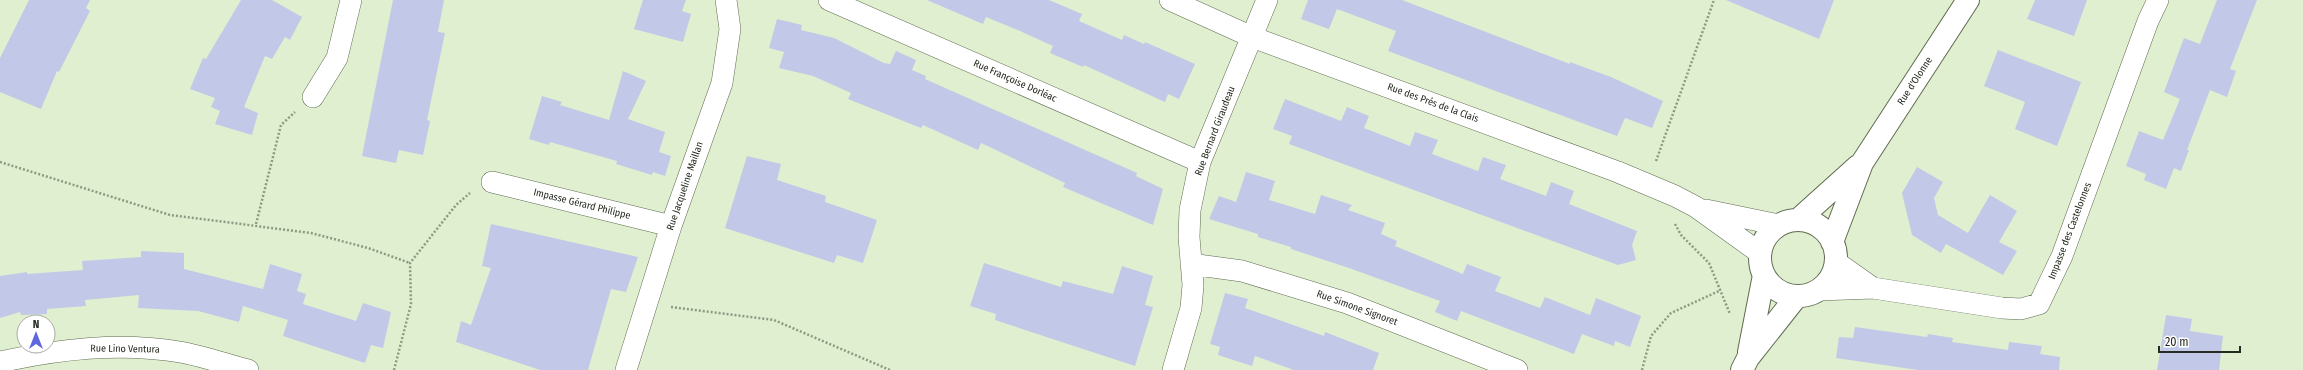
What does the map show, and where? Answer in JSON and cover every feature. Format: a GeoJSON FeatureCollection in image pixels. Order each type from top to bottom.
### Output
{"type":"FeatureCollection","features":[{"type":"Feature","properties":{"kind":"street"},"geometry":{"type":"LineString","coordinates":[[313,97],[337,58],[351,0]]}},
{"type":"Feature","properties":{"kind":"street","name":"Rue Jacqueline Maillan"},"geometry":{"type":"LineString","coordinates":[[626,370],[671,226],[722,83],[730,29],[726,0]]}},
{"type":"Feature","properties":{"kind":"street","name":"Rue Françoise Dorléac"},"geometry":{"type":"LineString","coordinates":[[829,0],[1200,162]]}},
{"type":"Feature","properties":{"kind":"street","name":"Rue des Prés de la Clais"},"geometry":{"type":"LineString","coordinates":[[1170,0],[1252,37],[1618,172],[1676,196],[1696,207],[1760,253]]}},
{"type":"Feature","properties":{"kind":"street","name":"Rue Bernard Giraudeau"},"geometry":{"type":"LineString","coordinates":[[1173,370],[1191,308],[1190,210],[1200,162],[1267,0]]}},
{"type":"Feature","properties":{"kind":"street","name":"Rue d'Olonne"},"geometry":{"type":"LineString","coordinates":[[1819,290],[1833,274],[1834,252],[1862,162],[1968,0]]}},
{"type":"Feature","properties":{"kind":"street","name":"Impasse des Castelonnes"},"geometry":{"type":"LineString","coordinates":[[1819,290],[1873,288],[2002,308],[2021,309],[2039,304],[2062,256],[2148,21],[2158,0]]}},
{"type":"Feature","properties":{"kind":"street","name":"Rue d'Olonne"},"geometry":{"type":"LineString","coordinates":[[1760,253],[1766,236],[1788,223],[1862,162]]}},
{"type":"Feature","properties":{"kind":"street","name":"Impasse Gérard Philippe"},"geometry":{"type":"LineString","coordinates":[[492,182],[671,226]]}},
{"type":"Feature","properties":{"kind":"street","name":"Rue des Prés de la Clais"},"geometry":{"type":"LineString","coordinates":[[1696,207],[1788,223]]}},
{"type":"Feature","properties":{"kind":"street"},"geometry":{"type":"LineString","coordinates":[[1788,223],[1810,222],[1821,227],[1834,252]]}},
{"type":"Feature","properties":{"kind":"street","name":"Impasse des Castelonnes"},"geometry":{"type":"LineString","coordinates":[[1834,252],[1873,288]]}},
{"type":"Feature","properties":{"kind":"street"},"geometry":{"type":"LineString","coordinates":[[1745,364],[1764,275],[1760,253]]}},
{"type":"Feature","properties":{"kind":"street","name":"Rue Simone Signoret"},"geometry":{"type":"LineString","coordinates":[[1191,264],[1242,271],[1346,302],[1517,370]]}},
{"type":"Feature","properties":{"kind":"street"},"geometry":{"type":"LineString","coordinates":[[1764,275],[1776,290],[1788,295],[1797,296],[1815,293],[1819,290]]}},
{"type":"Feature","properties":{"kind":"street"},"geometry":{"type":"LineString","coordinates":[[1745,364],[1797,296]]}},
{"type":"Feature","properties":{"kind":"street","name":"Rue Lino Ventura"},"geometry":{"type":"LineString","coordinates":[[0,362],[81,348],[114,347],[180,352],[248,370]]}},
{"type":"Feature","properties":{"kind":"path"},"geometry":{"type":"LineString","coordinates":[[1656,162],[1714,0]]}},
{"type":"Feature","properties":{"kind":"path"},"geometry":{"type":"LineString","coordinates":[[256,224],[281,125],[313,97]]}},
{"type":"Feature","properties":{"kind":"path"},"geometry":{"type":"LineString","coordinates":[[0,162],[170,215],[256,224],[311,232],[368,248],[410,264]]}},
{"type":"Feature","properties":{"kind":"path"},"geometry":{"type":"LineString","coordinates":[[394,370],[411,304],[410,264],[456,205],[470,194],[492,182]]}},
{"type":"Feature","properties":{"kind":"path"},"geometry":{"type":"LineString","coordinates":[[1642,370],[1651,336],[1672,313],[1720,291],[1709,263],[1681,235],[1672,218],[1676,196]]}},
{"type":"Feature","properties":{"kind":"path"},"geometry":{"type":"LineString","coordinates":[[647,302],[774,320],[890,370]]}},
{"type":"Feature","properties":{"kind":"building"},"geometry":{"type":"Polygon","coordinates":[[[29,0],[90,0],[86,8],[90,11],[59,72],[57,71],[41,109],[0,92],[0,58],[29,0]]]}},
{"type":"Feature","properties":{"kind":"building"},"geometry":{"type":"Polygon","coordinates":[[[241,0],[272,0],[302,17],[290,40],[285,37],[272,59],[265,56],[244,107],[258,113],[252,135],[215,124],[220,111],[211,107],[215,98],[190,89],[203,58],[206,59],[241,0]]]}},
{"type":"Feature","properties":{"kind":"building"},"geometry":{"type":"Polygon","coordinates":[[[393,0],[444,0],[438,32],[445,33],[427,120],[430,121],[423,155],[399,150],[396,163],[362,156],[393,0]]]}},
{"type":"Feature","properties":{"kind":"building"},"geometry":{"type":"Polygon","coordinates":[[[643,0],[686,0],[682,11],[691,14],[683,42],[634,29],[643,0]]]}},
{"type":"Feature","properties":{"kind":"building"},"geometry":{"type":"Polygon","coordinates":[[[927,0],[1049,0],[1082,14],[1079,21],[1122,40],[1124,35],[1144,44],[1145,42],[1195,64],[1179,99],[1168,94],[1165,102],[1084,65],[1083,67],[1050,53],[1053,46],[1020,31],[986,17],[983,24],[927,0]]]}},
{"type":"Feature","properties":{"kind":"building"},"geometry":{"type":"Polygon","coordinates":[[[1308,0],[1402,0],[1570,64],[1570,62],[1611,77],[1663,101],[1652,128],[1625,118],[1617,136],[1388,51],[1396,31],[1337,9],[1329,29],[1301,19],[1308,0]]]}},
{"type":"Feature","properties":{"kind":"building"},"geometry":{"type":"Polygon","coordinates":[[[1726,0],[1834,0],[1819,39],[1726,0]]]}},
{"type":"Feature","properties":{"kind":"building"},"geometry":{"type":"Polygon","coordinates":[[[2035,0],[2087,0],[2074,36],[2027,19],[2035,0]]]}},
{"type":"Feature","properties":{"kind":"building"},"geometry":{"type":"Polygon","coordinates":[[[2217,0],[2257,0],[2230,69],[2236,71],[2227,97],[2210,90],[2187,150],[2189,150],[2181,171],[2174,168],[2166,189],[2144,180],[2146,174],[2126,166],[2139,131],[2163,140],[2180,99],[2164,92],[2184,38],[2200,44],[2217,0]]]}},
{"type":"Feature","properties":{"kind":"building"},"geometry":{"type":"Polygon","coordinates":[[[777,19],[802,25],[801,30],[834,38],[884,63],[890,64],[896,51],[916,60],[912,70],[926,76],[925,79],[1137,173],[1136,176],[1163,189],[1153,225],[1063,187],[1065,183],[981,143],[978,150],[923,125],[921,128],[848,99],[851,93],[813,76],[779,68],[784,52],[769,48],[777,19]]]}},
{"type":"Feature","properties":{"kind":"building"},"geometry":{"type":"Polygon","coordinates":[[[1998,50],[2081,82],[2057,146],[2015,129],[2025,102],[1984,86],[1998,50]]]}},
{"type":"Feature","properties":{"kind":"building"},"geometry":{"type":"Polygon","coordinates":[[[623,71],[646,81],[628,119],[665,132],[659,152],[671,156],[665,176],[653,172],[652,175],[616,164],[617,161],[550,142],[549,145],[529,139],[542,96],[562,102],[560,105],[609,120],[623,71]]]}},
{"type":"Feature","properties":{"kind":"building"},"geometry":{"type":"Polygon","coordinates":[[[1285,99],[1341,121],[1347,107],[1369,116],[1364,128],[1410,146],[1415,132],[1438,140],[1432,154],[1478,171],[1483,157],[1506,165],[1500,179],[1546,196],[1551,182],[1574,191],[1569,204],[1637,231],[1632,245],[1636,260],[1618,265],[1289,144],[1292,136],[1273,129],[1285,99]]]}},
{"type":"Feature","properties":{"kind":"building"},"geometry":{"type":"Polygon","coordinates":[[[747,156],[781,164],[777,180],[826,196],[825,202],[877,220],[863,263],[837,255],[834,263],[725,228],[747,156]]]}},
{"type":"Feature","properties":{"kind":"building"},"geometry":{"type":"Polygon","coordinates":[[[1917,167],[1943,182],[1934,198],[1938,215],[1968,233],[1990,195],[2017,211],[1999,242],[2017,251],[2003,275],[1946,244],[1941,253],[1912,235],[1902,193],[1917,167]]]}},
{"type":"Feature","properties":{"kind":"building"},"geometry":{"type":"Polygon","coordinates":[[[1246,172],[1275,181],[1269,200],[1315,214],[1321,195],[1352,205],[1348,210],[1385,223],[1381,234],[1397,241],[1395,246],[1463,274],[1467,264],[1501,277],[1495,291],[1540,308],[1545,297],[1590,315],[1596,298],[1641,316],[1630,347],[1615,341],[1614,346],[1582,334],[1574,354],[1461,311],[1457,321],[1435,312],[1440,301],[1291,249],[1291,247],[1258,237],[1258,234],[1209,219],[1219,196],[1236,202],[1246,172]]]}},
{"type":"Feature","properties":{"kind":"building"},"geometry":{"type":"Polygon","coordinates":[[[491,224],[638,257],[626,292],[611,289],[588,370],[540,370],[456,342],[461,321],[471,325],[491,268],[482,266],[491,224]]]}},
{"type":"Feature","properties":{"kind":"building"},"geometry":{"type":"Polygon","coordinates":[[[141,251],[184,253],[184,269],[263,289],[270,264],[302,274],[297,291],[306,294],[303,304],[356,321],[363,303],[391,312],[383,348],[371,345],[365,363],[283,336],[288,320],[243,306],[239,322],[198,311],[138,308],[139,295],[85,300],[86,306],[47,309],[47,314],[21,314],[20,312],[0,318],[0,276],[27,272],[27,274],[83,270],[82,261],[141,257],[141,251]]]}},
{"type":"Feature","properties":{"kind":"building"},"geometry":{"type":"Polygon","coordinates":[[[984,263],[1061,287],[1063,281],[1113,294],[1122,266],[1153,276],[1145,305],[1153,307],[1135,366],[995,320],[996,314],[970,306],[984,263]]]}},
{"type":"Feature","properties":{"kind":"building"},"geometry":{"type":"Polygon","coordinates":[[[1225,293],[1248,299],[1245,308],[1324,336],[1325,332],[1379,353],[1373,370],[1294,370],[1255,356],[1252,366],[1218,355],[1220,347],[1210,344],[1225,293]]]}},
{"type":"Feature","properties":{"kind":"building"},"geometry":{"type":"Polygon","coordinates":[[[2166,315],[2192,319],[2190,331],[2223,336],[2219,370],[2157,370],[2166,315]]]}},
{"type":"Feature","properties":{"kind":"building"},"geometry":{"type":"Polygon","coordinates":[[[1855,327],[1927,337],[1928,334],[1953,338],[1952,342],[2008,350],[2009,342],[2042,346],[2040,354],[2060,357],[2059,370],[1918,370],[1836,358],[1839,337],[1853,338],[1855,327]]]}}]}
